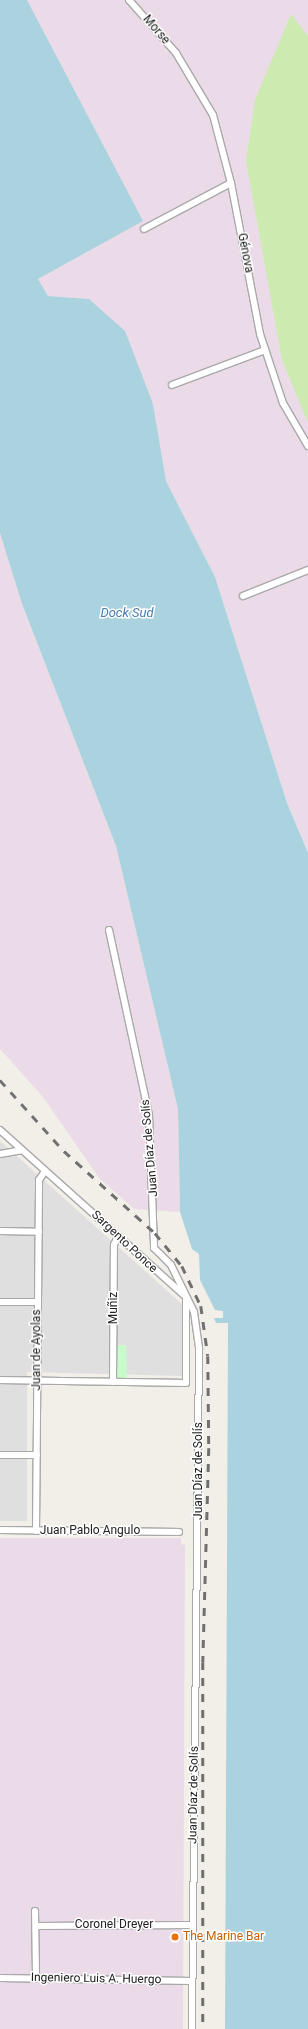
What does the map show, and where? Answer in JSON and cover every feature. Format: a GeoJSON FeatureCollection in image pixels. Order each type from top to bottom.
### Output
{"type":"FeatureCollection","features":[{"type":"Feature","properties":{"kind":"street","name":"Morse"},"geometry":{"type":"LineString","coordinates":[[128,0],[182,61]]}},
{"type":"Feature","properties":{"kind":"street","name":"Génova"},"geometry":{"type":"LineString","coordinates":[[182,61],[213,115],[231,183],[265,350],[283,403],[308,446]]}},
{"type":"Feature","properties":{"kind":"street"},"geometry":{"type":"LineString","coordinates":[[144,229],[231,183]]}},
{"type":"Feature","properties":{"kind":"street"},"geometry":{"type":"LineString","coordinates":[[172,385],[265,350]]}},
{"type":"Feature","properties":{"kind":"street"},"geometry":{"type":"LineString","coordinates":[[243,596],[308,570]]}},
{"type":"Feature","properties":{"kind":"street","name":"Juan Díaz de Solís"},"geometry":{"type":"LineString","coordinates":[[109,930],[149,1115],[154,1248],[171,1265],[194,1312],[199,1349],[192,2029]]}},
{"type":"Feature","properties":{"kind":"street","name":"Sargento Ponce"},"geometry":{"type":"LineString","coordinates":[[0,1130],[186,1297]]}},
{"type":"Feature","properties":{"kind":"street"},"geometry":{"type":"LineString","coordinates":[[0,1154],[22,1150]]}},
{"type":"Feature","properties":{"kind":"street","name":"Juan de Ayolas"},"geometry":{"type":"LineString","coordinates":[[36,1531],[39,1180],[45,1171]]}},
{"type":"Feature","properties":{"kind":"street"},"geometry":{"type":"LineString","coordinates":[[0,1231],[39,1232]]}},
{"type":"Feature","properties":{"kind":"street","name":"Muñiz"},"geometry":{"type":"LineString","coordinates":[[113,1382],[114,1245],[118,1236]]}},
{"type":"Feature","properties":{"kind":"street"},"geometry":{"type":"LineString","coordinates":[[0,1380],[113,1382],[188,1381],[186,1297]]}},
{"type":"Feature","properties":{"kind":"street"},"geometry":{"type":"LineString","coordinates":[[0,1302],[37,1302]]}},
{"type":"Feature","properties":{"kind":"street"},"geometry":{"type":"LineString","coordinates":[[0,1455],[37,1455]]}},
{"type":"Feature","properties":{"kind":"street","name":"Juan Pablo Angulo"},"geometry":{"type":"LineString","coordinates":[[0,1530],[179,1532]]}},
{"type":"Feature","properties":{"kind":"street"},"geometry":{"type":"LineString","coordinates":[[35,1911],[36,1978]]}},
{"type":"Feature","properties":{"kind":"street","name":"Coronel Dreyer"},"geometry":{"type":"LineString","coordinates":[[36,1926],[192,1925]]}},
{"type":"Feature","properties":{"kind":"street","name":"Ingeniero Luis A. Huergo"},"geometry":{"type":"LineString","coordinates":[[0,1978],[192,1981]]}},
{"type":"Feature","properties":{"kind":"shaded area"},"geometry":{"type":"Polygon","coordinates":[[[27,0],[308,0],[308,853],[287,803],[215,577],[166,481],[153,404],[89,299],[48,296],[38,279],[142,221],[27,0]]]}},
{"type":"Feature","properties":{"kind":"shaded area"},"geometry":{"type":"Polygon","coordinates":[[[0,533],[22,604],[116,846],[178,1109],[180,1212],[134,1209],[99,1178],[43,1097],[0,1049],[0,533]]]}},
{"type":"Feature","properties":{"kind":"shaded area"},"geometry":{"type":"Polygon","coordinates":[[[0,1141],[183,1305],[183,1376],[27,1372],[27,1521],[0,1521],[0,1141]]]}},
{"type":"Feature","properties":{"kind":"shaded area"},"geometry":{"type":"Polygon","coordinates":[[[0,1538],[181,1538],[181,1544],[185,1545],[183,2029],[0,2029],[0,1538]]]}},
{"type":"Feature","properties":{"kind":"green space"},"geometry":{"type":"Polygon","coordinates":[[[291,14],[308,36],[308,423],[282,360],[246,161],[255,100],[291,14]]]}},
{"type":"Feature","properties":{"kind":"green space"},"geometry":{"type":"Polygon","coordinates":[[[113,1345],[126,1345],[127,1382],[113,1382],[113,1345]]]}},
{"type":"Feature","properties":{"kind":"water","name":"Dock Sud"},"geometry":{"type":"Polygon","coordinates":[[[0,0],[27,0],[143,221],[38,279],[48,296],[89,299],[125,331],[153,404],[166,481],[215,577],[287,803],[308,853],[308,2029],[225,2029],[228,1323],[216,1323],[214,1318],[223,1318],[223,1311],[215,1310],[200,1280],[199,1254],[192,1249],[180,1212],[178,1109],[116,846],[22,604],[0,533],[0,0]]]}},
{"type":"Feature","properties":{"kind":"railway"},"geometry":{"type":"LineString","coordinates":[[0,1080],[64,1151],[155,1233],[182,1266],[201,1306],[208,1356],[209,1448],[203,1662],[203,2029]]}},
{"type":"Feature","properties":{"kind":"place","name":"The Marine Bar"},"geometry":{"type":"Point","coordinates":[175,1937]}}]}
